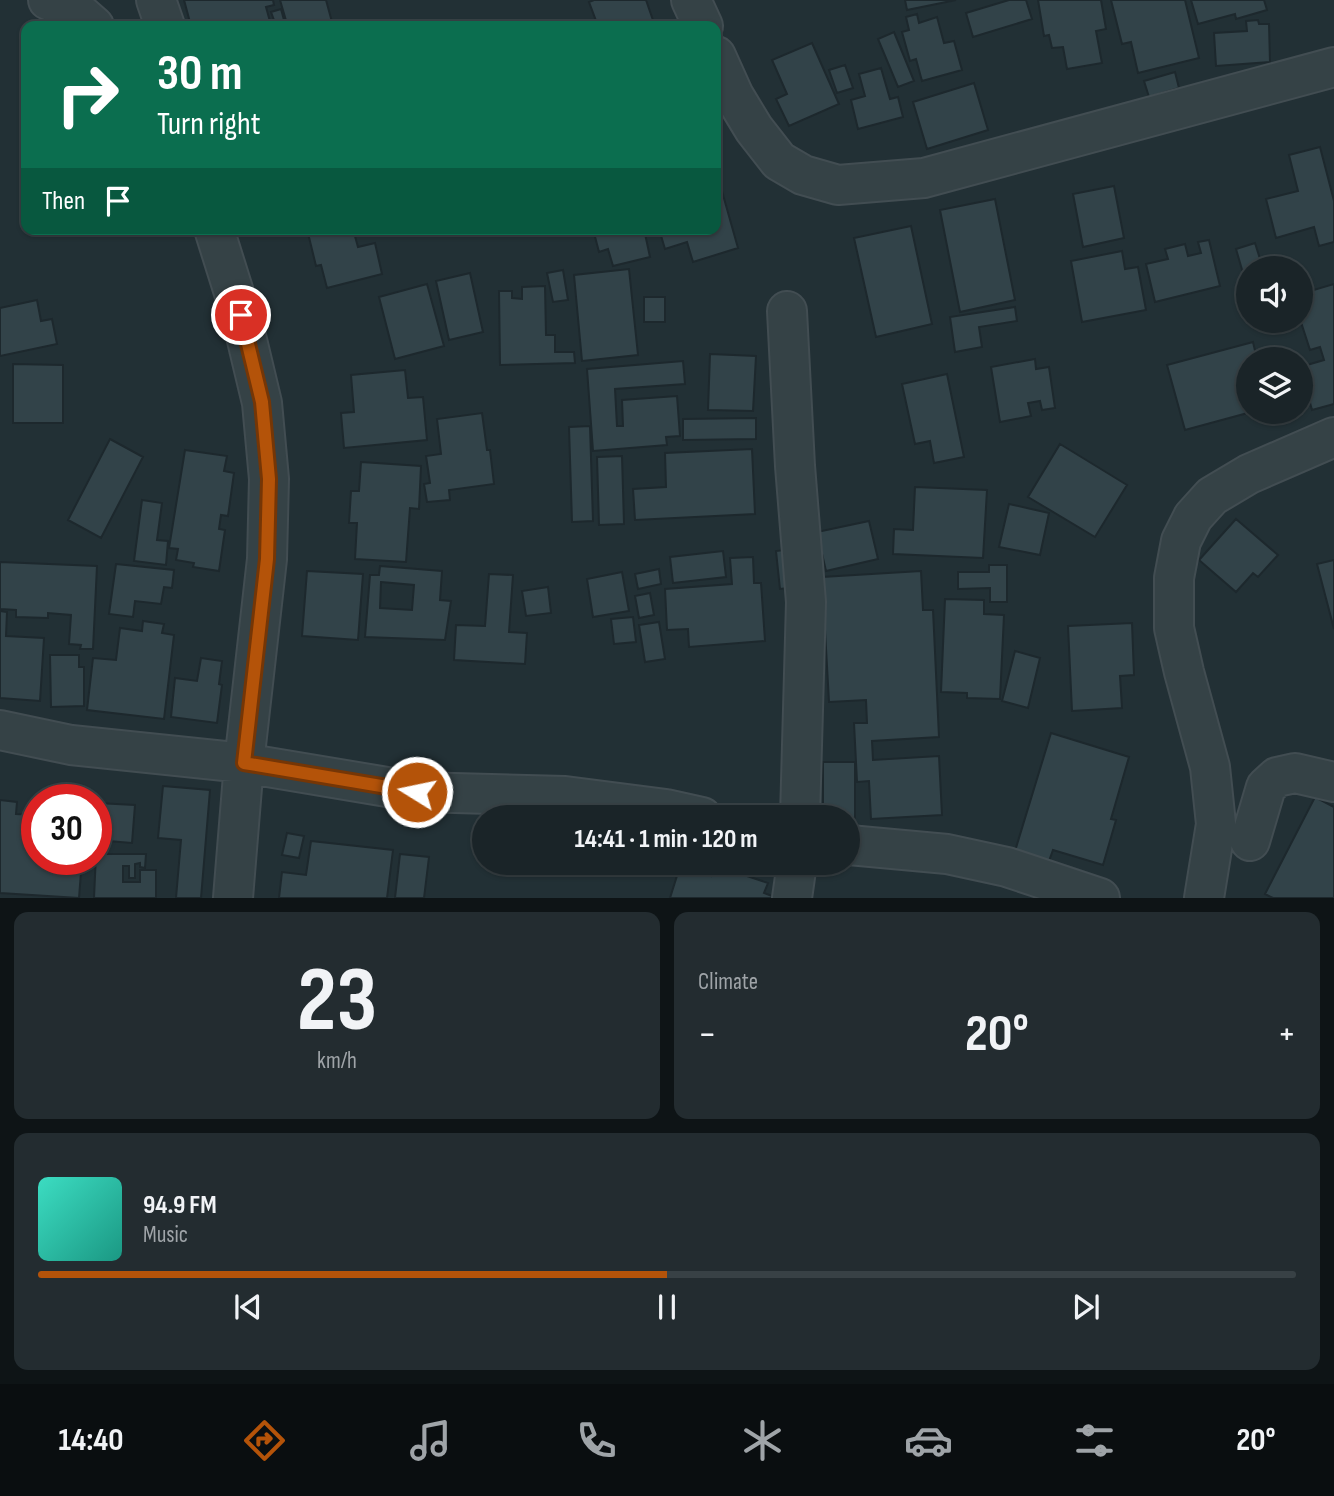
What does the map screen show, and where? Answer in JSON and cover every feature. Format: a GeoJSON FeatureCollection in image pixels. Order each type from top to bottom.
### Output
{"type":"FeatureCollection","features":[{"type":"Feature","properties":{"kind":"street"},"geometry":{"type":"LineString","coordinates":[[48,0],[79,12],[89,21]]}},
{"type":"Feature","properties":{"kind":"street"},"geometry":{"type":"LineString","coordinates":[[156,0],[163,21]]}},
{"type":"Feature","properties":{"kind":"street"},"geometry":{"type":"LineString","coordinates":[[691,0],[701,21]]}},
{"type":"Feature","properties":{"kind":"street"},"geometry":{"type":"LineString","coordinates":[[721,67],[754,130],[779,160],[803,175],[838,185],[924,177],[1334,67]]}},
{"type":"Feature","properties":{"kind":"street"},"geometry":{"type":"LineString","coordinates":[[216,235],[241,315],[262,402],[269,479],[267,559],[244,763],[233,898]]}},
{"type":"Feature","properties":{"kind":"street"},"geometry":{"type":"LineString","coordinates":[[788,311],[795,466],[806,602],[800,805]]}},
{"type":"Feature","properties":{"kind":"street"},"geometry":{"type":"LineString","coordinates":[[1204,898],[1216,824],[1210,767],[1174,628],[1174,578],[1181,541],[1193,517],[1212,496],[1249,474],[1334,436]]}},
{"type":"Feature","properties":{"kind":"street"},"geometry":{"type":"LineString","coordinates":[[0,730],[71,745],[244,763],[417,792],[565,796],[635,805]]}},
{"type":"Feature","properties":{"kind":"street"},"geometry":{"type":"LineString","coordinates":[[1250,841],[1266,787],[1277,777],[1295,773],[1334,782]]}},
{"type":"Feature","properties":{"kind":"street"},"geometry":{"type":"LineString","coordinates":[[860,846],[947,854],[1007,867],[1100,898]]}},
{"type":"Feature","properties":{"kind":"street"},"geometry":{"type":"LineString","coordinates":[[792,898],[795,875]]}},
{"type":"Feature","properties":{"kind":"building"},"geometry":{"type":"Polygon","coordinates":[[[184,0],[273,0],[274,5],[266,7],[270,21],[190,21],[184,0]]]}},
{"type":"Feature","properties":{"kind":"building"},"geometry":{"type":"Polygon","coordinates":[[[280,0],[326,0],[332,21],[296,21],[286,21],[280,0]]]}},
{"type":"Feature","properties":{"kind":"building"},"geometry":{"type":"Polygon","coordinates":[[[646,0],[653,21],[596,21],[589,2],[646,0]]]}},
{"type":"Feature","properties":{"kind":"building"},"geometry":{"type":"Polygon","coordinates":[[[905,0],[956,0],[907,10],[905,0]]]}},
{"type":"Feature","properties":{"kind":"building"},"geometry":{"type":"Polygon","coordinates":[[[1009,0],[1026,0],[1032,19],[973,37],[966,13],[1009,0]]]}},
{"type":"Feature","properties":{"kind":"building"},"geometry":{"type":"Polygon","coordinates":[[[1038,0],[1101,0],[1106,29],[1096,31],[1102,63],[1067,69],[1063,47],[1052,48],[1049,35],[1044,36],[1038,0]]]}},
{"type":"Feature","properties":{"kind":"building"},"geometry":{"type":"Polygon","coordinates":[[[1111,0],[1185,0],[1199,58],[1138,73],[1131,42],[1122,44],[1111,0]]]}},
{"type":"Feature","properties":{"kind":"building"},"geometry":{"type":"Polygon","coordinates":[[[1191,0],[1264,0],[1267,10],[1236,19],[1235,14],[1198,24],[1191,0]]]}},
{"type":"Feature","properties":{"kind":"building"},"geometry":{"type":"Polygon","coordinates":[[[281,9],[284,20],[274,21],[271,12],[281,9]]]}},
{"type":"Feature","properties":{"kind":"building"},"geometry":{"type":"Polygon","coordinates":[[[917,14],[919,23],[937,17],[944,43],[954,41],[962,70],[922,81],[916,59],[910,61],[902,32],[909,30],[906,17],[917,14]]]}},
{"type":"Feature","properties":{"kind":"building"},"geometry":{"type":"Polygon","coordinates":[[[1258,20],[1259,24],[1269,24],[1270,62],[1216,66],[1214,33],[1247,31],[1246,21],[1258,20]]]}},
{"type":"Feature","properties":{"kind":"building"},"geometry":{"type":"Polygon","coordinates":[[[894,32],[914,81],[898,87],[878,39],[894,32]]]}},
{"type":"Feature","properties":{"kind":"building"},"geometry":{"type":"Polygon","coordinates":[[[812,43],[839,104],[789,126],[776,99],[787,94],[772,60],[812,43]]]}},
{"type":"Feature","properties":{"kind":"building"},"geometry":{"type":"Polygon","coordinates":[[[845,65],[853,88],[837,93],[829,70],[845,65]]]}},
{"type":"Feature","properties":{"kind":"building"},"geometry":{"type":"Polygon","coordinates":[[[881,68],[890,99],[898,97],[903,117],[858,129],[851,100],[865,96],[859,74],[881,68]]]}},
{"type":"Feature","properties":{"kind":"building"},"geometry":{"type":"Polygon","coordinates":[[[1175,72],[1179,88],[1149,97],[1144,81],[1175,72]]]}},
{"type":"Feature","properties":{"kind":"building"},"geometry":{"type":"Polygon","coordinates":[[[974,83],[988,130],[927,149],[913,102],[974,83]]]}},
{"type":"Feature","properties":{"kind":"building"},"geometry":{"type":"Polygon","coordinates":[[[1320,147],[1334,201],[1334,242],[1319,246],[1314,227],[1276,238],[1266,199],[1298,191],[1289,155],[1320,147]]]}},
{"type":"Feature","properties":{"kind":"building"},"geometry":{"type":"Polygon","coordinates":[[[1114,186],[1124,238],[1083,247],[1073,194],[1114,186]]]}},
{"type":"Feature","properties":{"kind":"building"},"geometry":{"type":"Polygon","coordinates":[[[721,188],[738,248],[693,262],[687,242],[665,249],[661,235],[721,235],[721,188]]]}},
{"type":"Feature","properties":{"kind":"building"},"geometry":{"type":"Polygon","coordinates":[[[995,199],[1015,300],[960,312],[940,210],[995,199]]]}},
{"type":"Feature","properties":{"kind":"building"},"geometry":{"type":"Polygon","coordinates":[[[911,226],[932,324],[876,337],[854,238],[911,226]]]}},
{"type":"Feature","properties":{"kind":"building"},"geometry":{"type":"Polygon","coordinates":[[[308,235],[355,235],[358,247],[375,243],[382,274],[327,288],[321,265],[316,266],[308,235]]]}},
{"type":"Feature","properties":{"kind":"building"},"geometry":{"type":"Polygon","coordinates":[[[595,235],[645,235],[650,257],[613,266],[608,249],[599,252],[595,235]]]}},
{"type":"Feature","properties":{"kind":"building"},"geometry":{"type":"Polygon","coordinates":[[[1209,240],[1220,286],[1155,302],[1146,264],[1168,259],[1165,249],[1185,244],[1188,256],[1201,253],[1198,242],[1209,240]]]}},
{"type":"Feature","properties":{"kind":"building"},"geometry":{"type":"Polygon","coordinates":[[[1255,243],[1259,256],[1238,256],[1236,249],[1255,243]]]}},
{"type":"Feature","properties":{"kind":"building"},"geometry":{"type":"Polygon","coordinates":[[[1122,251],[1125,269],[1138,267],[1146,310],[1082,322],[1071,261],[1122,251]]]}},
{"type":"Feature","properties":{"kind":"building"},"geometry":{"type":"Polygon","coordinates":[[[629,269],[638,355],[582,361],[574,275],[629,269]]]}},
{"type":"Feature","properties":{"kind":"building"},"geometry":{"type":"Polygon","coordinates":[[[563,270],[568,300],[553,302],[547,273],[563,270]]]}},
{"type":"Feature","properties":{"kind":"building"},"geometry":{"type":"Polygon","coordinates":[[[470,273],[483,332],[449,340],[436,281],[470,273]]]}},
{"type":"Feature","properties":{"kind":"building"},"geometry":{"type":"Polygon","coordinates":[[[427,284],[444,346],[395,359],[379,297],[427,284]]]}},
{"type":"Feature","properties":{"kind":"building"},"geometry":{"type":"Polygon","coordinates":[[[1334,284],[1334,404],[1313,410],[1313,363],[1324,360],[1320,347],[1313,349],[1309,347],[1305,333],[1313,333],[1313,290],[1334,284]]]}},
{"type":"Feature","properties":{"kind":"building"},"geometry":{"type":"Polygon","coordinates":[[[545,286],[546,335],[555,335],[555,352],[574,352],[575,363],[500,365],[499,291],[512,291],[512,298],[522,299],[522,287],[545,286]]]}},
{"type":"Feature","properties":{"kind":"building"},"geometry":{"type":"Polygon","coordinates":[[[644,297],[665,297],[665,322],[644,322],[644,297]]]}},
{"type":"Feature","properties":{"kind":"building"},"geometry":{"type":"Polygon","coordinates":[[[37,300],[41,321],[52,319],[57,344],[0,356],[0,308],[37,300]]]}},
{"type":"Feature","properties":{"kind":"building"},"geometry":{"type":"Polygon","coordinates":[[[1015,307],[1017,321],[979,327],[982,347],[955,352],[950,317],[1015,307]]]}},
{"type":"Feature","properties":{"kind":"building"},"geometry":{"type":"Polygon","coordinates":[[[1253,342],[1254,347],[1236,347],[1236,416],[1185,430],[1167,365],[1253,342]]]}},
{"type":"Feature","properties":{"kind":"building"},"geometry":{"type":"Polygon","coordinates":[[[710,354],[756,356],[753,411],[708,410],[710,354]]]}},
{"type":"Feature","properties":{"kind":"building"},"geometry":{"type":"Polygon","coordinates":[[[1035,359],[1036,369],[1049,367],[1055,408],[1042,410],[1040,401],[1028,403],[1031,416],[1000,422],[991,367],[1035,359]]]}},
{"type":"Feature","properties":{"kind":"building"},"geometry":{"type":"Polygon","coordinates":[[[683,361],[685,384],[615,389],[617,426],[623,426],[622,400],[677,396],[680,436],[666,437],[667,445],[593,451],[587,369],[683,361]]]}},
{"type":"Feature","properties":{"kind":"building"},"geometry":{"type":"Polygon","coordinates":[[[13,364],[63,365],[63,423],[13,423],[13,364]]]}},
{"type":"Feature","properties":{"kind":"building"},"geometry":{"type":"Polygon","coordinates":[[[405,370],[408,398],[423,397],[427,440],[344,448],[341,413],[354,412],[351,375],[405,370]]]}},
{"type":"Feature","properties":{"kind":"building"},"geometry":{"type":"Polygon","coordinates":[[[947,374],[964,457],[934,463],[930,441],[915,444],[902,384],[947,374]]]}},
{"type":"Feature","properties":{"kind":"building"},"geometry":{"type":"Polygon","coordinates":[[[482,413],[494,484],[449,490],[450,500],[427,502],[424,484],[430,483],[426,456],[441,454],[437,419],[482,413]]]}},
{"type":"Feature","properties":{"kind":"building"},"geometry":{"type":"Polygon","coordinates":[[[756,418],[756,439],[683,440],[683,419],[756,418]]]}},
{"type":"Feature","properties":{"kind":"building"},"geometry":{"type":"Polygon","coordinates":[[[590,426],[593,521],[572,522],[569,427],[590,426]]]}},
{"type":"Feature","properties":{"kind":"building"},"geometry":{"type":"Polygon","coordinates":[[[110,439],[143,457],[101,538],[68,520],[110,439]]]}},
{"type":"Feature","properties":{"kind":"building"},"geometry":{"type":"Polygon","coordinates":[[[1060,444],[1127,485],[1095,537],[1028,497],[1060,444]]]}},
{"type":"Feature","properties":{"kind":"building"},"geometry":{"type":"Polygon","coordinates":[[[752,449],[755,514],[635,520],[633,489],[666,487],[665,453],[752,449]]]}},
{"type":"Feature","properties":{"kind":"building"},"geometry":{"type":"Polygon","coordinates":[[[185,450],[227,456],[224,471],[234,473],[228,516],[221,515],[219,529],[225,530],[219,571],[193,567],[194,563],[176,560],[178,549],[169,548],[185,450]]]}},
{"type":"Feature","properties":{"kind":"building"},"geometry":{"type":"Polygon","coordinates":[[[622,456],[624,524],[599,525],[597,457],[622,456]]]}},
{"type":"Feature","properties":{"kind":"building"},"geometry":{"type":"Polygon","coordinates":[[[361,462],[421,466],[419,509],[410,508],[406,562],[355,559],[357,523],[349,523],[351,491],[359,491],[361,462]]]}},
{"type":"Feature","properties":{"kind":"building"},"geometry":{"type":"Polygon","coordinates":[[[915,487],[987,490],[983,558],[893,554],[894,529],[913,530],[915,487]]]}},
{"type":"Feature","properties":{"kind":"building"},"geometry":{"type":"Polygon","coordinates":[[[142,500],[162,503],[157,540],[168,541],[166,565],[134,561],[142,500]]]}},
{"type":"Feature","properties":{"kind":"building"},"geometry":{"type":"Polygon","coordinates":[[[1009,504],[1049,513],[1040,555],[999,547],[1009,504]]]}},
{"type":"Feature","properties":{"kind":"building"},"geometry":{"type":"Polygon","coordinates":[[[1236,519],[1278,555],[1258,577],[1253,573],[1236,592],[1199,560],[1236,519]]]}},
{"type":"Feature","properties":{"kind":"building"},"geometry":{"type":"Polygon","coordinates":[[[869,521],[878,559],[826,571],[817,532],[869,521]]]}},
{"type":"Feature","properties":{"kind":"building"},"geometry":{"type":"Polygon","coordinates":[[[792,549],[796,587],[780,589],[776,551],[792,549]]]}},
{"type":"Feature","properties":{"kind":"building"},"geometry":{"type":"Polygon","coordinates":[[[723,551],[726,577],[673,583],[670,557],[723,551]]]}},
{"type":"Feature","properties":{"kind":"building"},"geometry":{"type":"Polygon","coordinates":[[[753,557],[754,583],[761,583],[765,641],[689,647],[688,629],[667,630],[665,589],[732,584],[730,558],[753,557]]]}},
{"type":"Feature","properties":{"kind":"building"},"geometry":{"type":"Polygon","coordinates":[[[1334,560],[1334,629],[1317,564],[1334,560]]]}},
{"type":"Feature","properties":{"kind":"building"},"geometry":{"type":"Polygon","coordinates":[[[0,562],[97,566],[93,649],[80,649],[81,645],[69,644],[71,615],[48,613],[48,618],[16,617],[16,610],[0,609],[0,562]]]}},
{"type":"Feature","properties":{"kind":"building"},"geometry":{"type":"Polygon","coordinates":[[[116,564],[174,570],[172,588],[164,587],[161,604],[135,601],[133,617],[109,614],[116,564]]]}},
{"type":"Feature","properties":{"kind":"building"},"geometry":{"type":"Polygon","coordinates":[[[989,565],[1007,565],[1007,602],[990,602],[990,588],[958,589],[958,572],[989,572],[989,565]]]}},
{"type":"Feature","properties":{"kind":"building"},"geometry":{"type":"Polygon","coordinates":[[[380,566],[442,571],[440,600],[451,601],[445,640],[365,637],[370,575],[379,575],[380,566]],[[381,582],[380,608],[412,610],[414,585],[381,582]]]}},
{"type":"Feature","properties":{"kind":"building"},"geometry":{"type":"Polygon","coordinates":[[[659,569],[661,584],[638,589],[635,574],[659,569]]]}},
{"type":"Feature","properties":{"kind":"building"},"geometry":{"type":"Polygon","coordinates":[[[307,571],[363,574],[358,640],[302,636],[307,571]]]}},
{"type":"Feature","properties":{"kind":"building"},"geometry":{"type":"Polygon","coordinates":[[[921,571],[923,610],[933,610],[939,737],[872,741],[873,760],[939,756],[942,815],[871,819],[869,781],[857,782],[854,723],[867,723],[866,700],[829,702],[822,577],[921,571]]]}},
{"type":"Feature","properties":{"kind":"building"},"geometry":{"type":"Polygon","coordinates":[[[622,572],[629,611],[593,617],[587,579],[622,572]]]}},
{"type":"Feature","properties":{"kind":"building"},"geometry":{"type":"Polygon","coordinates":[[[489,574],[513,575],[509,632],[527,633],[525,664],[454,660],[456,625],[485,626],[489,574]]]}},
{"type":"Feature","properties":{"kind":"building"},"geometry":{"type":"Polygon","coordinates":[[[548,587],[551,613],[526,616],[522,591],[548,587]]]}},
{"type":"Feature","properties":{"kind":"building"},"geometry":{"type":"Polygon","coordinates":[[[650,593],[654,615],[639,618],[635,596],[650,593]]]}},
{"type":"Feature","properties":{"kind":"building"},"geometry":{"type":"Polygon","coordinates":[[[945,599],[984,600],[984,614],[1004,615],[1000,699],[967,698],[967,693],[941,692],[945,599]]]}},
{"type":"Feature","properties":{"kind":"building"},"geometry":{"type":"Polygon","coordinates":[[[0,611],[7,612],[6,636],[44,638],[40,701],[0,698],[0,611]]]}},
{"type":"Feature","properties":{"kind":"building"},"geometry":{"type":"Polygon","coordinates":[[[633,617],[636,642],[614,644],[611,619],[633,617]]]}},
{"type":"Feature","properties":{"kind":"building"},"geometry":{"type":"Polygon","coordinates":[[[143,621],[164,624],[162,633],[174,635],[164,719],[87,710],[93,658],[116,660],[120,628],[142,631],[143,621]]]}},
{"type":"Feature","properties":{"kind":"building"},"geometry":{"type":"Polygon","coordinates":[[[659,622],[665,659],[645,662],[639,625],[659,622]]]}},
{"type":"Feature","properties":{"kind":"building"},"geometry":{"type":"Polygon","coordinates":[[[1132,623],[1134,675],[1120,676],[1122,708],[1072,711],[1068,626],[1132,623]]]}},
{"type":"Feature","properties":{"kind":"building"},"geometry":{"type":"Polygon","coordinates":[[[1015,651],[1040,658],[1028,708],[1002,701],[1015,651]]]}},
{"type":"Feature","properties":{"kind":"building"},"geometry":{"type":"Polygon","coordinates":[[[50,655],[79,655],[79,667],[84,667],[84,706],[51,707],[50,655]]]}},
{"type":"Feature","properties":{"kind":"building"},"geometry":{"type":"Polygon","coordinates":[[[201,658],[222,661],[217,723],[171,717],[175,678],[197,681],[201,658]]]}},
{"type":"Feature","properties":{"kind":"building"},"geometry":{"type":"Polygon","coordinates":[[[1051,733],[1129,757],[1111,819],[1116,820],[1103,865],[1053,850],[1049,861],[1015,851],[1051,733]]]}},
{"type":"Feature","properties":{"kind":"building"},"geometry":{"type":"Polygon","coordinates":[[[823,762],[855,762],[855,805],[823,805],[823,762]]]}},
{"type":"Feature","properties":{"kind":"building"},"geometry":{"type":"Polygon","coordinates":[[[163,786],[210,790],[201,898],[176,898],[181,840],[158,838],[163,786]]]}},
{"type":"Feature","properties":{"kind":"building"},"geometry":{"type":"Polygon","coordinates":[[[1315,797],[1334,807],[1334,898],[1273,898],[1265,894],[1315,797]]]}},
{"type":"Feature","properties":{"kind":"building"},"geometry":{"type":"Polygon","coordinates":[[[0,800],[17,802],[16,814],[21,814],[21,875],[81,875],[79,898],[0,893],[0,800]]]}},
{"type":"Feature","properties":{"kind":"building"},"geometry":{"type":"Polygon","coordinates":[[[112,804],[135,805],[132,843],[112,841],[112,804]]]}},
{"type":"Feature","properties":{"kind":"building"},"geometry":{"type":"Polygon","coordinates":[[[287,833],[304,836],[299,858],[282,855],[287,833]]]}},
{"type":"Feature","properties":{"kind":"building"},"geometry":{"type":"Polygon","coordinates":[[[311,841],[393,850],[387,898],[279,898],[282,872],[306,875],[311,841]]]}},
{"type":"Feature","properties":{"kind":"building"},"geometry":{"type":"Polygon","coordinates":[[[112,854],[146,854],[145,868],[140,867],[140,863],[135,864],[135,878],[129,878],[129,866],[123,866],[123,882],[140,882],[140,870],[156,870],[156,898],[94,898],[95,875],[112,875],[112,854]]]}},
{"type":"Feature","properties":{"kind":"building"},"geometry":{"type":"Polygon","coordinates":[[[400,854],[429,857],[424,898],[395,898],[400,854]]]}},
{"type":"Feature","properties":{"kind":"building"},"geometry":{"type":"Polygon","coordinates":[[[677,875],[744,875],[768,883],[764,893],[777,898],[670,898],[677,875]]]}},
{"type":"Feature","properties":{"kind":"route"},"geometry":{"type":"LineString","coordinates":[[241,315],[262,402],[269,479],[267,559],[244,763],[417,792]]}}]}
